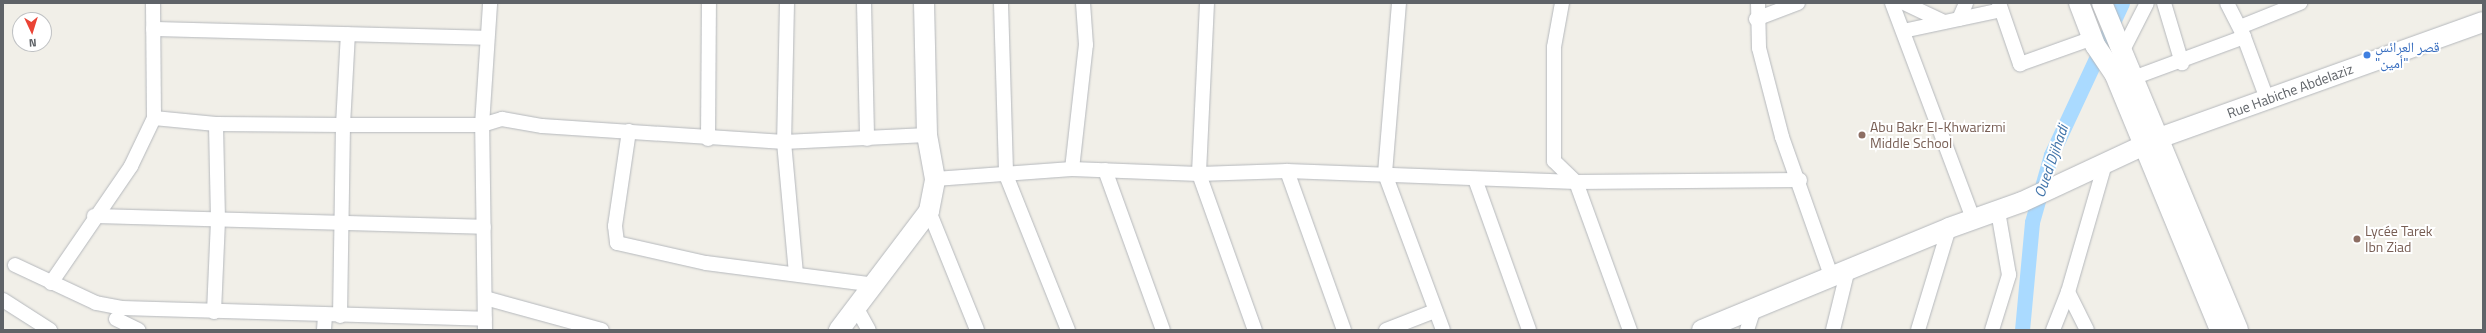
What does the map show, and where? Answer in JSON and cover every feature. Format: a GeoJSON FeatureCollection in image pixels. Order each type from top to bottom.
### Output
{"type":"FeatureCollection","features":[{"type":"Feature","properties":{"kind":"street"},"geometry":{"type":"LineString","coordinates":[[51,283],[94,216],[130,166],[154,118],[153,3]]}},
{"type":"Feature","properties":{"kind":"street"},"geometry":{"type":"LineString","coordinates":[[116,319],[214,312],[325,323],[340,316],[485,324],[482,125],[486,38],[490,3]]}},
{"type":"Feature","properties":{"kind":"street"},"geometry":{"type":"LineString","coordinates":[[708,139],[709,3]]}},
{"type":"Feature","properties":{"kind":"street"},"geometry":{"type":"LineString","coordinates":[[788,3],[784,142],[796,273]]}},
{"type":"Feature","properties":{"kind":"street"},"geometry":{"type":"LineString","coordinates":[[864,3],[867,139]]}},
{"type":"Feature","properties":{"kind":"street"},"geometry":{"type":"LineString","coordinates":[[839,330],[856,307],[876,285],[929,211],[935,178],[927,135],[924,3]]}},
{"type":"Feature","properties":{"kind":"street"},"geometry":{"type":"LineString","coordinates":[[1001,3],[1006,175],[1068,330]]}},
{"type":"Feature","properties":{"kind":"street"},"geometry":{"type":"LineString","coordinates":[[1072,169],[1086,45],[1083,3]]}},
{"type":"Feature","properties":{"kind":"street"},"geometry":{"type":"LineString","coordinates":[[1207,3],[1199,174],[1255,330]]}},
{"type":"Feature","properties":{"kind":"street"},"geometry":{"type":"LineString","coordinates":[[1399,3],[1385,174],[1443,330]]}},
{"type":"Feature","properties":{"kind":"street"},"geometry":{"type":"LineString","coordinates":[[1562,3],[1554,47],[1552,148],[1554,161],[1576,182],[1630,330]]}},
{"type":"Feature","properties":{"kind":"street"},"geometry":{"type":"LineString","coordinates":[[1758,3],[1756,19],[1759,48],[1782,136],[1839,275],[1833,330]]}},
{"type":"Feature","properties":{"kind":"street"},"geometry":{"type":"LineString","coordinates":[[1756,19],[1798,3]]}},
{"type":"Feature","properties":{"kind":"street"},"geometry":{"type":"LineString","coordinates":[[1892,3],[1972,219]]}},
{"type":"Feature","properties":{"kind":"street"},"geometry":{"type":"LineString","coordinates":[[1904,3],[1944,22]]}},
{"type":"Feature","properties":{"kind":"street"},"geometry":{"type":"LineString","coordinates":[[1959,19],[1966,3]]}},
{"type":"Feature","properties":{"kind":"street"},"geometry":{"type":"LineString","coordinates":[[2079,3],[2094,42],[2124,76]]}},
{"type":"Feature","properties":{"kind":"street"},"geometry":{"type":"LineString","coordinates":[[2120,48],[2147,3]]}},
{"type":"Feature","properties":{"kind":"street"},"geometry":{"type":"LineString","coordinates":[[2164,3],[2182,63]]}},
{"type":"Feature","properties":{"kind":"street"},"geometry":{"type":"LineString","coordinates":[[2227,3],[2242,32],[2267,99]]}},
{"type":"Feature","properties":{"kind":"street"},"geometry":{"type":"LineString","coordinates":[[2124,76],[2182,63],[2300,3]]}},
{"type":"Feature","properties":{"kind":"street"},"geometry":{"type":"LineString","coordinates":[[1903,31],[1959,19],[2000,7],[2020,64],[2094,42]]}},
{"type":"Feature","properties":{"kind":"street"},"geometry":{"type":"LineString","coordinates":[[2105,9],[2120,48],[2124,76],[2152,142],[2238,330]]}},
{"type":"Feature","properties":{"kind":"street","name":"Rue Habiche Abdelaziz"},"geometry":{"type":"LineString","coordinates":[[1702,330],[1839,275],[1949,228],[2022,202],[2104,166],[2152,142],[2267,99],[2483,22]]}},
{"type":"Feature","properties":{"kind":"street"},"geometry":{"type":"LineString","coordinates":[[153,28],[486,38]]}},
{"type":"Feature","properties":{"kind":"street"},"geometry":{"type":"LineString","coordinates":[[340,316],[343,125],[348,34]]}},
{"type":"Feature","properties":{"kind":"street"},"geometry":{"type":"LineString","coordinates":[[154,118],[216,124],[343,125],[482,125],[502,119],[542,126],[629,131],[708,139],[784,142],[927,135]]}},
{"type":"Feature","properties":{"kind":"street"},"geometry":{"type":"LineString","coordinates":[[214,312],[218,220],[216,124]]}},
{"type":"Feature","properties":{"kind":"street"},"geometry":{"type":"LineString","coordinates":[[629,131],[615,226],[617,243],[706,263],[796,273],[876,285]]}},
{"type":"Feature","properties":{"kind":"street"},"geometry":{"type":"LineString","coordinates":[[2152,142],[2220,330]]}},
{"type":"Feature","properties":{"kind":"street"},"geometry":{"type":"LineString","coordinates":[[2053,330],[2068,292],[2104,166]]}},
{"type":"Feature","properties":{"kind":"street"},"geometry":{"type":"LineString","coordinates":[[935,178],[1006,175],[1072,169],[1199,174],[1287,171],[1576,182],[1800,180]]}},
{"type":"Feature","properties":{"kind":"street"},"geometry":{"type":"LineString","coordinates":[[1104,170],[1163,330]]}},
{"type":"Feature","properties":{"kind":"street"},"geometry":{"type":"LineString","coordinates":[[1287,171],[1344,330]]}},
{"type":"Feature","properties":{"kind":"street"},"geometry":{"type":"LineString","coordinates":[[1475,179],[1529,330]]}},
{"type":"Feature","properties":{"kind":"street"},"geometry":{"type":"LineString","coordinates":[[929,211],[977,330]]}},
{"type":"Feature","properties":{"kind":"street"},"geometry":{"type":"LineString","coordinates":[[1992,330],[2009,275],[1998,211]]}},
{"type":"Feature","properties":{"kind":"street"},"geometry":{"type":"LineString","coordinates":[[94,216],[484,227]]}},
{"type":"Feature","properties":{"kind":"street"},"geometry":{"type":"LineString","coordinates":[[1918,330],[1949,228]]}},
{"type":"Feature","properties":{"kind":"street"},"geometry":{"type":"LineString","coordinates":[[15,265],[96,303],[116,319],[140,330]]}},
{"type":"Feature","properties":{"kind":"street"},"geometry":{"type":"LineString","coordinates":[[2068,292],[2087,330]]}},
{"type":"Feature","properties":{"kind":"street"},"geometry":{"type":"LineString","coordinates":[[485,298],[602,330]]}},
{"type":"Feature","properties":{"kind":"street"},"geometry":{"type":"LineString","coordinates":[[3,300],[50,330]]}},
{"type":"Feature","properties":{"kind":"street"},"geometry":{"type":"LineString","coordinates":[[856,307],[869,330]]}},
{"type":"Feature","properties":{"kind":"street"},"geometry":{"type":"LineString","coordinates":[[1747,330],[1754,308]]}},
{"type":"Feature","properties":{"kind":"street"},"geometry":{"type":"LineString","coordinates":[[1386,330],[1435,311]]}},
{"type":"Feature","properties":{"kind":"waterway","name":"Oued Djihadi"},"geometry":{"type":"LineString","coordinates":[[2022,330],[2032,222],[2051,155],[2122,3]]}},
{"type":"Feature","properties":{"kind":"place","name":"قصر العرائس \"أمين\""},"geometry":{"type":"Point","coordinates":[2367,55]}},
{"type":"Feature","properties":{"kind":"place","name":"Abu Bakr El-Khwarizmi Middle School"},"geometry":{"type":"Point","coordinates":[1862,135]}},
{"type":"Feature","properties":{"kind":"place","name":"Lycée Tarek Ibn Ziad"},"geometry":{"type":"Point","coordinates":[2357,239]}}]}
